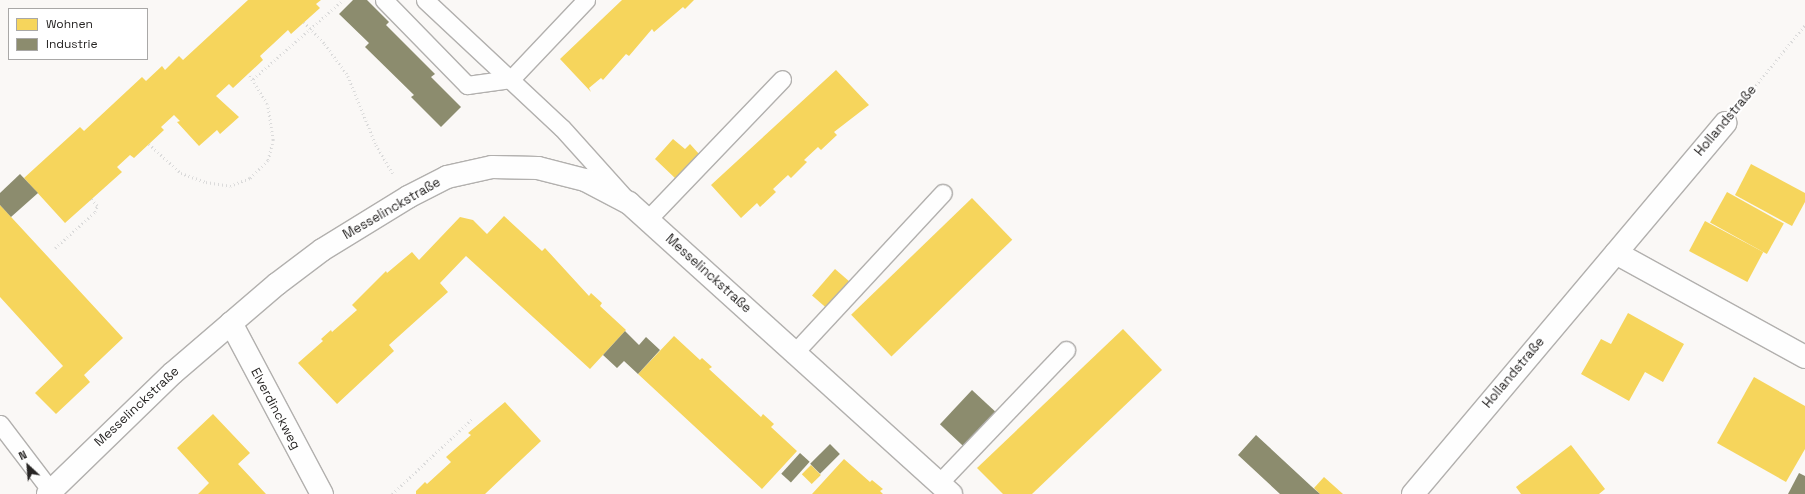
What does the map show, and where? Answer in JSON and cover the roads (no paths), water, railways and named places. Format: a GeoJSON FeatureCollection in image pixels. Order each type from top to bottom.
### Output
{"type":"FeatureCollection","features":[{"type":"Feature","properties":{"kind":"street","name":"Hollandstraße"},"geometry":{"type":"LineString","coordinates":[[1413,494],[1725,123]]}},
{"type":"Feature","properties":{"kind":"street","name":"Messelinckstraße"},"geometry":{"type":"LineString","coordinates":[[50,492],[173,373],[231,323],[322,250],[408,197],[447,177],[492,167],[538,168],[584,180],[629,203],[945,488]]}},
{"type":"Feature","properties":{"kind":"street"},"geometry":{"type":"LineString","coordinates":[[1616,253],[1805,358]]}},
{"type":"Feature","properties":{"kind":"street","name":"Elverdinckweg"},"geometry":{"type":"LineString","coordinates":[[231,323],[322,494]]}},
{"type":"Feature","properties":{"kind":"lane"},"geometry":{"type":"LineString","coordinates":[[384,0],[466,85],[511,79],[586,0]]}},
{"type":"Feature","properties":{"kind":"lane"},"geometry":{"type":"LineString","coordinates":[[425,0],[511,79],[593,160],[629,203]]}},
{"type":"Feature","properties":{"kind":"lane"},"geometry":{"type":"LineString","coordinates":[[647,220],[782,79]]}},
{"type":"Feature","properties":{"kind":"lane"},"geometry":{"type":"LineString","coordinates":[[795,352],[943,194]]}},
{"type":"Feature","properties":{"kind":"lane"},"geometry":{"type":"LineString","coordinates":[[945,488],[1066,350]]}},
{"type":"Feature","properties":{"kind":"lane"},"geometry":{"type":"LineString","coordinates":[[0,424],[50,492]]}}]}
